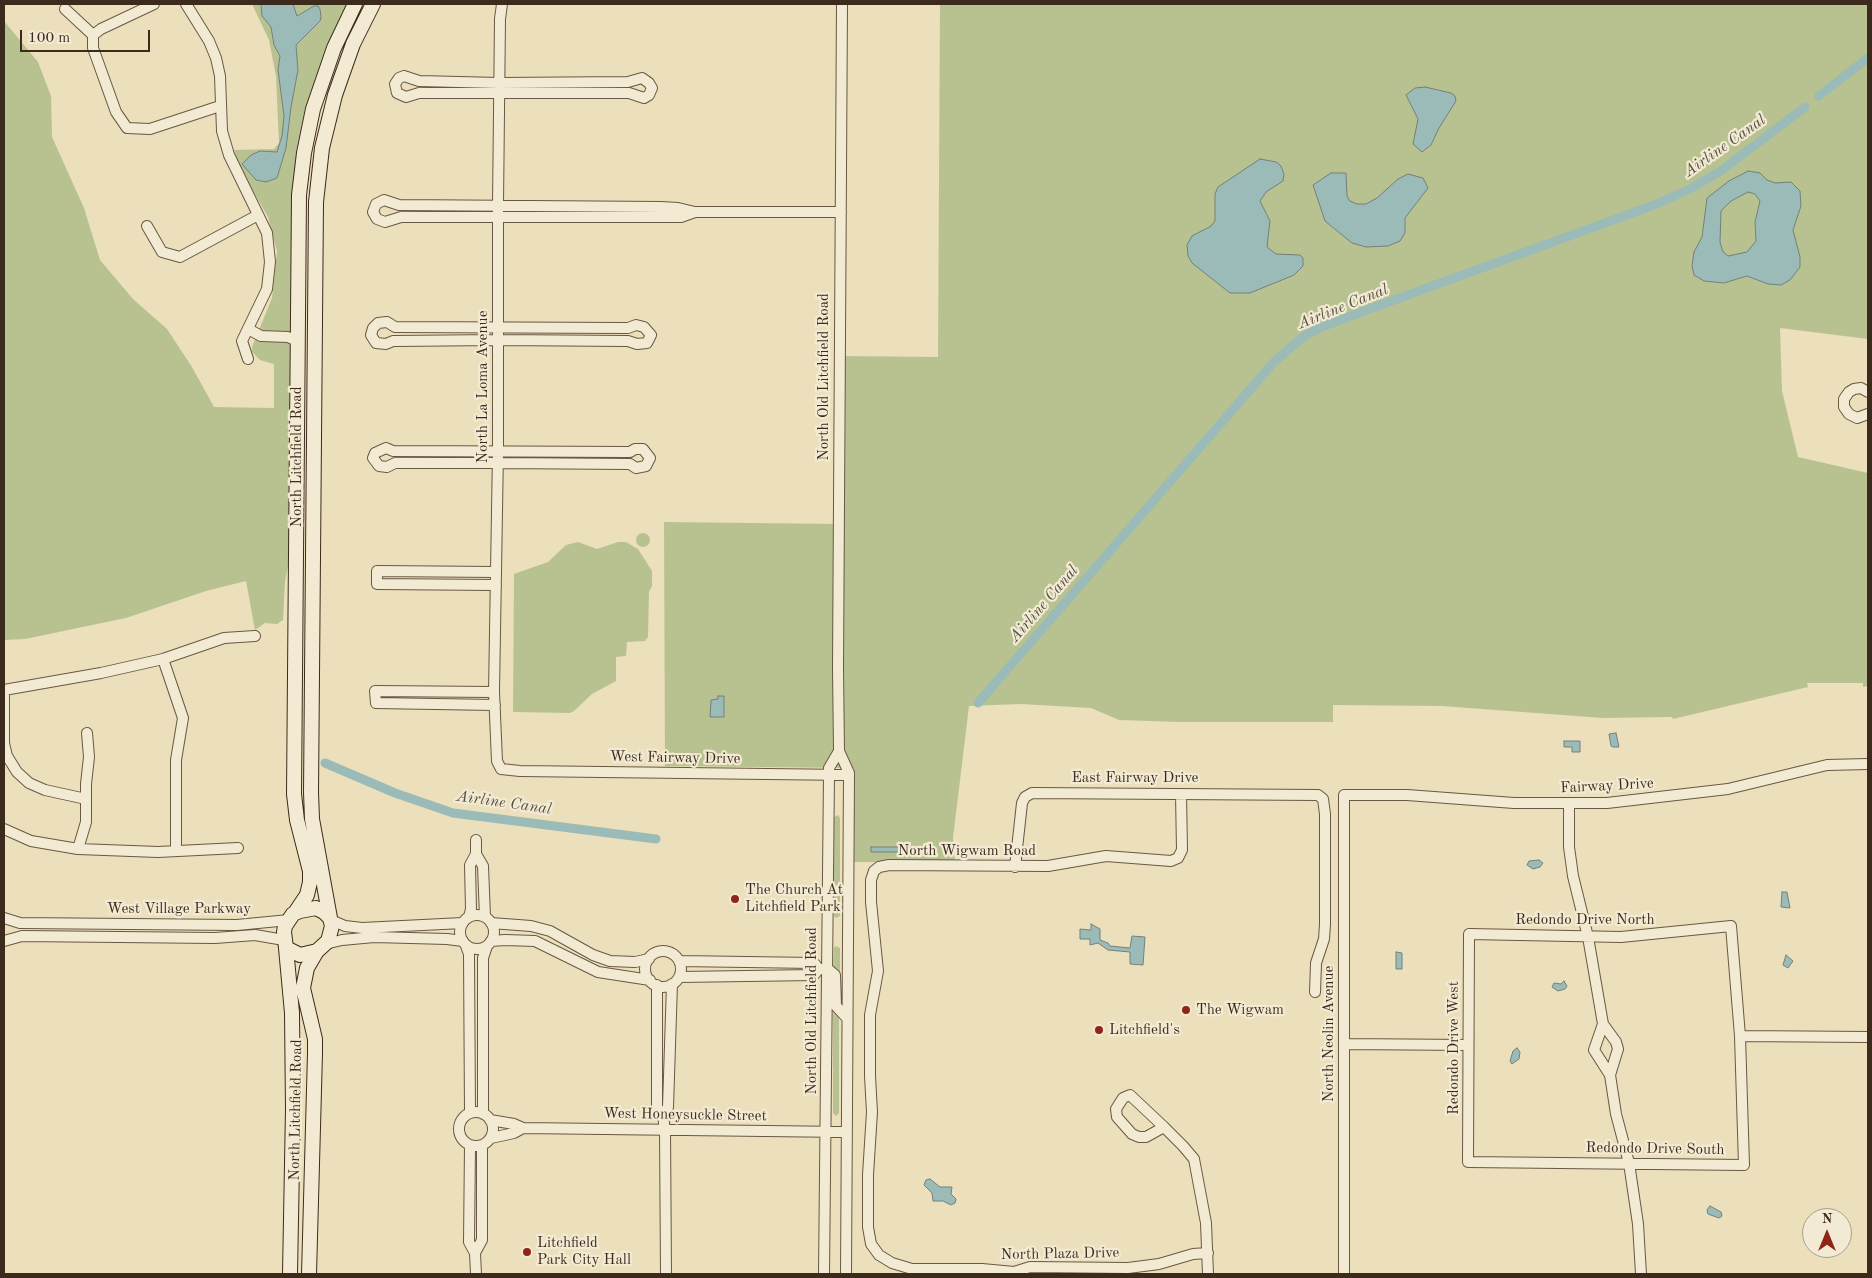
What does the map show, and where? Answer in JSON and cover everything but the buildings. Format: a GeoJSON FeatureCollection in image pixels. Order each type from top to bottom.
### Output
{"type":"FeatureCollection","features":[{"type":"Feature","properties":{"kind":"main road","name":"North Litchfield Road"},"geometry":{"type":"LineString","coordinates":[[292,916],[307,895],[310,882],[310,871],[297,820],[294,794],[298,216],[304,153],[313,109],[327,66],[355,4]]}},
{"type":"Feature","properties":{"kind":"main road","name":"North Litchfield Road"},"geometry":{"type":"LineString","coordinates":[[330,919],[312,820],[311,792],[317,188],[322,148],[334,95],[354,44],[373,4]]}},
{"type":"Feature","properties":{"kind":"main road"},"geometry":{"type":"LineString","coordinates":[[307,908],[316,908],[330,919],[331,934],[321,948],[300,954],[285,944],[284,932],[292,916],[307,908]]}},
{"type":"Feature","properties":{"kind":"main road","name":"North Litchfield Road"},"geometry":{"type":"LineString","coordinates":[[285,944],[292,1013],[293,1108],[290,1274]]}},
{"type":"Feature","properties":{"kind":"main road","name":"North Litchfield Road"},"geometry":{"type":"LineString","coordinates":[[309,1274],[315,1053],[314,1039],[302,988],[306,968],[321,948]]}},
{"type":"Feature","properties":{"kind":"street"},"geometry":{"type":"LineString","coordinates":[[154,4],[101,29],[94,35],[93,48],[116,112],[127,128],[150,128],[220,106]]}},
{"type":"Feature","properties":{"kind":"street"},"geometry":{"type":"LineString","coordinates":[[186,4],[209,40],[216,58],[220,76],[222,132],[229,155],[267,233],[270,262],[267,290],[242,341],[248,359]]}},
{"type":"Feature","properties":{"kind":"street","name":"North La Loma Avenue"},"geometry":{"type":"LineString","coordinates":[[501,769],[496,755],[494,692],[498,463],[499,82],[502,4]]}},
{"type":"Feature","properties":{"kind":"street","name":"North Old Litchfield Road"},"geometry":{"type":"LineString","coordinates":[[842,4],[839,751],[849,776],[846,1274]]}},
{"type":"Feature","properties":{"kind":"street"},"geometry":{"type":"LineString","coordinates":[[64,9],[94,35]]}},
{"type":"Feature","properties":{"kind":"street"},"geometry":{"type":"LineString","coordinates":[[404,76],[419,81],[499,82],[628,82],[642,78],[649,82],[652,88],[649,95],[644,98],[629,93],[419,93],[406,97],[397,93],[395,84],[399,78],[404,76]]}},
{"type":"Feature","properties":{"kind":"street"},"geometry":{"type":"LineString","coordinates":[[438,81],[438,93]]}},
{"type":"Feature","properties":{"kind":"street"},"geometry":{"type":"LineString","coordinates":[[578,82],[579,93]]}},
{"type":"Feature","properties":{"kind":"street"},"geometry":{"type":"LineString","coordinates":[[695,212],[681,217],[401,217],[384,222],[377,219],[373,212],[376,204],[384,200],[399,205],[661,206],[695,212],[841,212]]}},
{"type":"Feature","properties":{"kind":"street"},"geometry":{"type":"LineString","coordinates":[[435,205],[436,217]]}},
{"type":"Feature","properties":{"kind":"street"},"geometry":{"type":"LineString","coordinates":[[589,217],[590,206]]}},
{"type":"Feature","properties":{"kind":"street"},"geometry":{"type":"LineString","coordinates":[[147,226],[162,252],[180,258],[258,215]]}},
{"type":"Feature","properties":{"kind":"street"},"geometry":{"type":"LineString","coordinates":[[387,322],[395,327],[498,328],[628,328],[636,325],[644,327],[651,335],[647,343],[637,344],[628,341],[498,340],[376,343],[371,335],[372,328],[378,323],[387,322]]}},
{"type":"Feature","properties":{"kind":"street"},"geometry":{"type":"LineString","coordinates":[[433,327],[434,341]]}},
{"type":"Feature","properties":{"kind":"street"},"geometry":{"type":"LineString","coordinates":[[577,328],[577,341]]}},
{"type":"Feature","properties":{"kind":"street"},"geometry":{"type":"LineString","coordinates":[[248,329],[261,336],[288,337],[297,341]]}},
{"type":"Feature","properties":{"kind":"street"},"geometry":{"type":"LineString","coordinates":[[1868,392],[1854,389],[1844,399],[1844,407],[1849,414],[1857,418],[1868,414]]}},
{"type":"Feature","properties":{"kind":"street"},"geometry":{"type":"LineString","coordinates":[[381,448],[393,451],[498,451],[630,452],[635,448],[643,449],[650,458],[646,466],[636,468],[630,464],[498,463],[395,463],[387,467],[379,466],[373,458],[377,450],[381,448]]}},
{"type":"Feature","properties":{"kind":"street"},"geometry":{"type":"LineString","coordinates":[[432,451],[433,463]]}},
{"type":"Feature","properties":{"kind":"street"},"geometry":{"type":"LineString","coordinates":[[577,452],[577,464]]}},
{"type":"Feature","properties":{"kind":"street"},"geometry":{"type":"LineString","coordinates":[[496,572],[377,571],[377,584],[496,585]]}},
{"type":"Feature","properties":{"kind":"street"},"geometry":{"type":"LineString","coordinates":[[434,572],[434,584]]}},
{"type":"Feature","properties":{"kind":"street"},"geometry":{"type":"LineString","coordinates":[[86,799],[45,790],[29,783],[17,772],[7,756],[4,743],[4,690],[101,673],[163,658],[224,638],[255,636]]}},
{"type":"Feature","properties":{"kind":"street"},"geometry":{"type":"LineString","coordinates":[[163,658],[183,718],[176,760],[176,850]]}},
{"type":"Feature","properties":{"kind":"street"},"geometry":{"type":"LineString","coordinates":[[494,692],[375,691],[376,703],[495,705]]}},
{"type":"Feature","properties":{"kind":"street"},"geometry":{"type":"LineString","coordinates":[[434,692],[434,704]]}},
{"type":"Feature","properties":{"kind":"street"},"geometry":{"type":"LineString","coordinates":[[78,849],[86,822],[89,757],[87,733]]}},
{"type":"Feature","properties":{"kind":"street","name":"North Old Litchfield Road"},"geometry":{"type":"LineString","coordinates":[[824,1274],[826,1132],[823,969],[829,768],[839,751]]}},
{"type":"Feature","properties":{"kind":"street","name":"Fairway Drive"},"geometry":{"type":"LineString","coordinates":[[1344,795],[1407,795],[1514,803],[1569,804],[1676,797],[1765,781],[1826,765],[1868,764]]}},
{"type":"Feature","properties":{"kind":"street","name":"West Fairway Drive"},"geometry":{"type":"LineString","coordinates":[[501,769],[829,774],[849,776]]}},
{"type":"Feature","properties":{"kind":"street","name":"East Fairway Drive"},"geometry":{"type":"LineString","coordinates":[[1015,866],[1022,803],[1024,798],[1030,794],[1316,795],[1323,799],[1325,814],[1325,905],[1324,936],[1316,959],[1315,992]]}},
{"type":"Feature","properties":{"kind":"street","name":"North Wigwam Road"},"geometry":{"type":"LineString","coordinates":[[872,1112],[870,1016],[878,971],[871,902],[871,880],[874,871],[884,866],[1054,866],[1106,856],[1174,860],[1180,856],[1182,848],[1181,794]]}},
{"type":"Feature","properties":{"kind":"street","name":"North Neolin Avenue"},"geometry":{"type":"LineString","coordinates":[[1344,795],[1344,1274]]}},
{"type":"Feature","properties":{"kind":"street"},"geometry":{"type":"LineString","coordinates":[[1569,804],[1569,847],[1573,876],[1588,937],[1603,1024],[1616,1042],[1618,1049],[1610,1074]]}},
{"type":"Feature","properties":{"kind":"street"},"geometry":{"type":"LineString","coordinates":[[4,829],[31,841],[78,849],[148,852],[238,848]]}},
{"type":"Feature","properties":{"kind":"street"},"geometry":{"type":"LineString","coordinates":[[470,1113],[469,954],[460,931],[471,908],[470,865],[476,854],[476,840]]}},
{"type":"Feature","properties":{"kind":"street"},"geometry":{"type":"LineString","coordinates":[[470,1113],[464,1118],[459,1128],[461,1137],[470,1144],[482,1145],[491,1138],[493,1129],[487,1117],[484,958],[494,931],[488,920],[483,866],[476,854]]}},
{"type":"Feature","properties":{"kind":"street","name":"West Village Parkway"},"geometry":{"type":"LineString","coordinates":[[4,918],[20,923],[237,925],[292,916]]}},
{"type":"Feature","properties":{"kind":"street"},"geometry":{"type":"LineString","coordinates":[[330,919],[345,926],[362,928],[466,920],[474,916],[550,931],[593,955],[610,961],[635,962],[649,959],[663,952],[675,955],[679,961],[681,972],[676,981],[668,1107],[663,1115]]}},
{"type":"Feature","properties":{"kind":"street"},"geometry":{"type":"LineString","coordinates":[[70,923],[70,937]]}},
{"type":"Feature","properties":{"kind":"street","name":"Redondo Drive North"},"geometry":{"type":"LineString","coordinates":[[1469,934],[1588,937],[1654,936],[1732,926],[1740,1036]]}},
{"type":"Feature","properties":{"kind":"street","name":"Redondo Drive West"},"geometry":{"type":"LineString","coordinates":[[1468,1162],[1469,934]]}},
{"type":"Feature","properties":{"kind":"street","name":"West Village Parkway"},"geometry":{"type":"LineString","coordinates":[[4,941],[22,936],[214,938],[265,935],[285,944]]}},
{"type":"Feature","properties":{"kind":"street"},"geometry":{"type":"LineString","coordinates":[[321,948],[342,940],[374,938],[448,939],[477,949],[505,940],[536,941],[598,972],[665,987],[676,981],[814,975],[823,969]]}},
{"type":"Feature","properties":{"kind":"street"},"geometry":{"type":"LineString","coordinates":[[649,959],[646,970],[653,983],[657,1108],[663,1115],[665,1131],[666,1274]]}},
{"type":"Feature","properties":{"kind":"street"},"geometry":{"type":"LineString","coordinates":[[679,961],[814,963],[835,975],[836,1006],[847,1018]]}},
{"type":"Feature","properties":{"kind":"street"},"geometry":{"type":"LineString","coordinates":[[1603,1024],[1594,1050],[1610,1074],[1638,1224],[1641,1274]]}},
{"type":"Feature","properties":{"kind":"street"},"geometry":{"type":"LineString","coordinates":[[1740,1036],[1868,1037]]}},
{"type":"Feature","properties":{"kind":"street","name":"Redondo Drive South"},"geometry":{"type":"LineString","coordinates":[[1468,1162],[1744,1164],[1740,1036]]}},
{"type":"Feature","properties":{"kind":"street"},"geometry":{"type":"LineString","coordinates":[[1344,1044],[1468,1045]]}},
{"type":"Feature","properties":{"kind":"street"},"geometry":{"type":"LineString","coordinates":[[1164,1127],[1146,1137],[1136,1136],[1117,1117],[1117,1106],[1123,1098],[1130,1095],[1164,1127],[1196,1162],[1204,1209],[1208,1274]]}},
{"type":"Feature","properties":{"kind":"street","name":"North Plaza Drive"},"geometry":{"type":"LineString","coordinates":[[872,1112],[868,1182],[868,1233],[872,1244],[880,1255],[899,1266],[912,1269],[982,1269],[1011,1272],[1030,1267],[1128,1268],[1159,1264],[1193,1254],[1208,1253]]}},
{"type":"Feature","properties":{"kind":"street"},"geometry":{"type":"LineString","coordinates":[[470,1113],[487,1117]]}},
{"type":"Feature","properties":{"kind":"street","name":"West Honeysuckle Street"},"geometry":{"type":"LineString","coordinates":[[487,1117],[523,1128],[846,1132]]}},
{"type":"Feature","properties":{"kind":"street","name":"West Honeysuckle Street"},"geometry":{"type":"LineString","coordinates":[[491,1138],[514,1133],[523,1128]]}},
{"type":"Feature","properties":{"kind":"street"},"geometry":{"type":"LineString","coordinates":[[470,1144],[469,1242],[475,1253],[476,1274]]}},
{"type":"Feature","properties":{"kind":"street"},"geometry":{"type":"LineString","coordinates":[[475,1253],[482,1240],[482,1145]]}},
{"type":"Feature","properties":{"kind":"green space"},"geometry":{"type":"Polygon","coordinates":[[[252,4],[350,4],[304,131],[292,546],[285,581],[283,620],[277,624],[265,623],[255,630],[246,581],[206,591],[126,618],[25,639],[4,640],[4,21],[38,62],[51,96],[52,137],[84,208],[100,260],[133,299],[167,329],[192,367],[214,407],[274,408],[274,364],[260,360],[252,352],[252,347],[272,298],[277,251],[268,217],[240,168],[234,150],[274,149],[279,143],[276,76],[269,40],[252,4]]]}},
{"type":"Feature","properties":{"kind":"green space"},"geometry":{"type":"Polygon","coordinates":[[[940,4],[1868,4],[1868,339],[1780,328],[1782,391],[1798,457],[1868,473],[1868,686],[1863,687],[1863,683],[1807,683],[1808,687],[1673,719],[1672,717],[1603,718],[1442,706],[1333,705],[1333,722],[1179,722],[1119,720],[1091,708],[1021,704],[969,706],[953,838],[955,862],[854,862],[854,768],[665,766],[664,522],[838,524],[840,356],[938,357],[940,4]]]}},
{"type":"Feature","properties":{"kind":"green space"},"geometry":{"type":"Polygon","coordinates":[[[643,533],[648,535],[650,540],[648,545],[643,547],[638,545],[636,540],[638,535],[643,533]]]}},
{"type":"Feature","properties":{"kind":"green space"},"geometry":{"type":"Polygon","coordinates":[[[578,542],[597,549],[618,542],[626,542],[638,549],[652,571],[652,586],[649,592],[648,637],[645,641],[627,642],[626,656],[616,657],[616,681],[592,694],[574,711],[570,713],[513,712],[514,574],[548,562],[566,545],[578,542]]]}},
{"type":"Feature","properties":{"kind":"green space"},"geometry":{"type":"Polygon","coordinates":[[[838,815],[840,818],[840,916],[836,918],[834,916],[834,817],[838,815]]]}},
{"type":"Feature","properties":{"kind":"green space"},"geometry":{"type":"Polygon","coordinates":[[[836,946],[840,948],[840,975],[833,975],[834,948],[836,946]]]}},
{"type":"Feature","properties":{"kind":"green space"},"geometry":{"type":"Polygon","coordinates":[[[833,1008],[839,1008],[839,1113],[836,1116],[833,1113],[833,1008]]]}},
{"type":"Feature","properties":{"kind":"water"},"geometry":{"type":"Polygon","coordinates":[[[261,4],[293,4],[297,16],[314,6],[318,6],[321,17],[320,21],[296,45],[298,70],[286,148],[277,178],[266,182],[256,180],[242,164],[251,155],[260,151],[277,152],[282,136],[284,116],[278,70],[280,56],[274,45],[271,27],[262,16],[261,4]]]}},
{"type":"Feature","properties":{"kind":"water"},"geometry":{"type":"Polygon","coordinates":[[[1425,87],[1451,93],[1455,96],[1456,101],[1431,145],[1422,152],[1413,144],[1418,119],[1406,95],[1415,88],[1425,87]]]}},
{"type":"Feature","properties":{"kind":"water"},"geometry":{"type":"Polygon","coordinates":[[[1260,159],[1276,162],[1281,166],[1284,174],[1283,181],[1266,192],[1260,201],[1270,221],[1267,247],[1276,254],[1300,255],[1303,258],[1303,266],[1294,275],[1250,293],[1230,293],[1192,263],[1188,256],[1187,245],[1192,236],[1211,226],[1215,221],[1215,194],[1218,187],[1260,159]]]}},
{"type":"Feature","properties":{"kind":"water"},"geometry":{"type":"Polygon","coordinates":[[[1748,171],[1760,173],[1767,180],[1775,183],[1791,182],[1800,191],[1801,206],[1793,230],[1800,257],[1800,267],[1790,280],[1781,285],[1768,284],[1747,276],[1724,283],[1704,281],[1694,275],[1692,266],[1694,252],[1702,237],[1707,198],[1729,181],[1748,171]],[[1748,192],[1731,201],[1721,211],[1720,242],[1723,252],[1728,256],[1747,252],[1756,241],[1755,222],[1760,201],[1755,194],[1748,192]]]}},
{"type":"Feature","properties":{"kind":"water"},"geometry":{"type":"Polygon","coordinates":[[[1331,173],[1346,173],[1347,196],[1350,201],[1357,204],[1366,204],[1377,198],[1398,179],[1408,174],[1423,178],[1428,188],[1405,218],[1405,233],[1400,241],[1388,246],[1366,247],[1352,243],[1325,221],[1313,185],[1331,173]]]}},
{"type":"Feature","properties":{"kind":"water"},"geometry":{"type":"Polygon","coordinates":[[[718,696],[724,696],[724,717],[710,717],[711,700],[718,699],[718,696]]]}},
{"type":"Feature","properties":{"kind":"water"},"geometry":{"type":"Polygon","coordinates":[[[1616,733],[1619,747],[1613,747],[1611,746],[1609,734],[1616,733]]]}},
{"type":"Feature","properties":{"kind":"water"},"geometry":{"type":"Polygon","coordinates":[[[1564,741],[1580,741],[1580,752],[1572,752],[1572,747],[1564,747],[1564,741]]]}},
{"type":"Feature","properties":{"kind":"water"},"geometry":{"type":"Polygon","coordinates":[[[871,847],[901,847],[901,852],[871,852],[871,847]]]}},
{"type":"Feature","properties":{"kind":"water"},"geometry":{"type":"Polygon","coordinates":[[[1539,860],[1543,863],[1540,867],[1533,869],[1527,865],[1529,861],[1539,860]]]}},
{"type":"Feature","properties":{"kind":"water"},"geometry":{"type":"Polygon","coordinates":[[[1782,892],[1787,892],[1790,908],[1781,907],[1782,892]]]}},
{"type":"Feature","properties":{"kind":"water"},"geometry":{"type":"Polygon","coordinates":[[[1091,924],[1100,929],[1100,940],[1108,943],[1110,946],[1130,948],[1132,936],[1145,937],[1143,965],[1130,964],[1130,952],[1108,950],[1098,943],[1090,945],[1090,939],[1080,939],[1080,929],[1091,930],[1091,924]]]}},
{"type":"Feature","properties":{"kind":"water"},"geometry":{"type":"Polygon","coordinates":[[[1396,952],[1402,953],[1402,969],[1396,969],[1396,952]]]}},
{"type":"Feature","properties":{"kind":"water"},"geometry":{"type":"Polygon","coordinates":[[[1786,955],[1793,961],[1788,968],[1783,965],[1786,955]]]}},
{"type":"Feature","properties":{"kind":"water"},"geometry":{"type":"Polygon","coordinates":[[[1564,981],[1567,986],[1565,989],[1558,991],[1552,987],[1554,983],[1561,984],[1564,981]]]}},
{"type":"Feature","properties":{"kind":"water"},"geometry":{"type":"Polygon","coordinates":[[[1517,1048],[1520,1052],[1519,1059],[1512,1064],[1510,1061],[1513,1051],[1517,1048]]]}},
{"type":"Feature","properties":{"kind":"water"},"geometry":{"type":"Polygon","coordinates":[[[930,1179],[940,1187],[952,1187],[951,1194],[956,1199],[955,1203],[951,1205],[943,1201],[933,1201],[932,1193],[924,1185],[926,1180],[930,1179]]]}},
{"type":"Feature","properties":{"kind":"water"},"geometry":{"type":"Polygon","coordinates":[[[1710,1206],[1721,1212],[1722,1216],[1719,1218],[1708,1214],[1707,1210],[1710,1206]]]}},
{"type":"Feature","properties":{"kind":"waterway","name":"Airline Canal"},"geometry":{"type":"LineString","coordinates":[[1819,96],[1868,58]]}},
{"type":"Feature","properties":{"kind":"waterway","name":"Airline Canal"},"geometry":{"type":"LineString","coordinates":[[978,703],[1274,362],[1303,337],[1319,328],[1654,205],[1690,189],[1722,170],[1805,107]]}},
{"type":"Feature","properties":{"kind":"waterway","name":"Airline Canal"},"geometry":{"type":"LineString","coordinates":[[325,763],[395,793],[453,813],[656,839]]}},
{"type":"Feature","properties":{"kind":"place","name":"The Church At Litchfield Park"},"geometry":{"type":"Point","coordinates":[735,899]}},
{"type":"Feature","properties":{"kind":"place","name":"The Wigwam"},"geometry":{"type":"Point","coordinates":[1186,1010]}},
{"type":"Feature","properties":{"kind":"place","name":"Litchfield's"},"geometry":{"type":"Point","coordinates":[1099,1030]}},
{"type":"Feature","properties":{"kind":"place","name":"Litchfield Park City Hall"},"geometry":{"type":"Point","coordinates":[527,1252]}}]}
